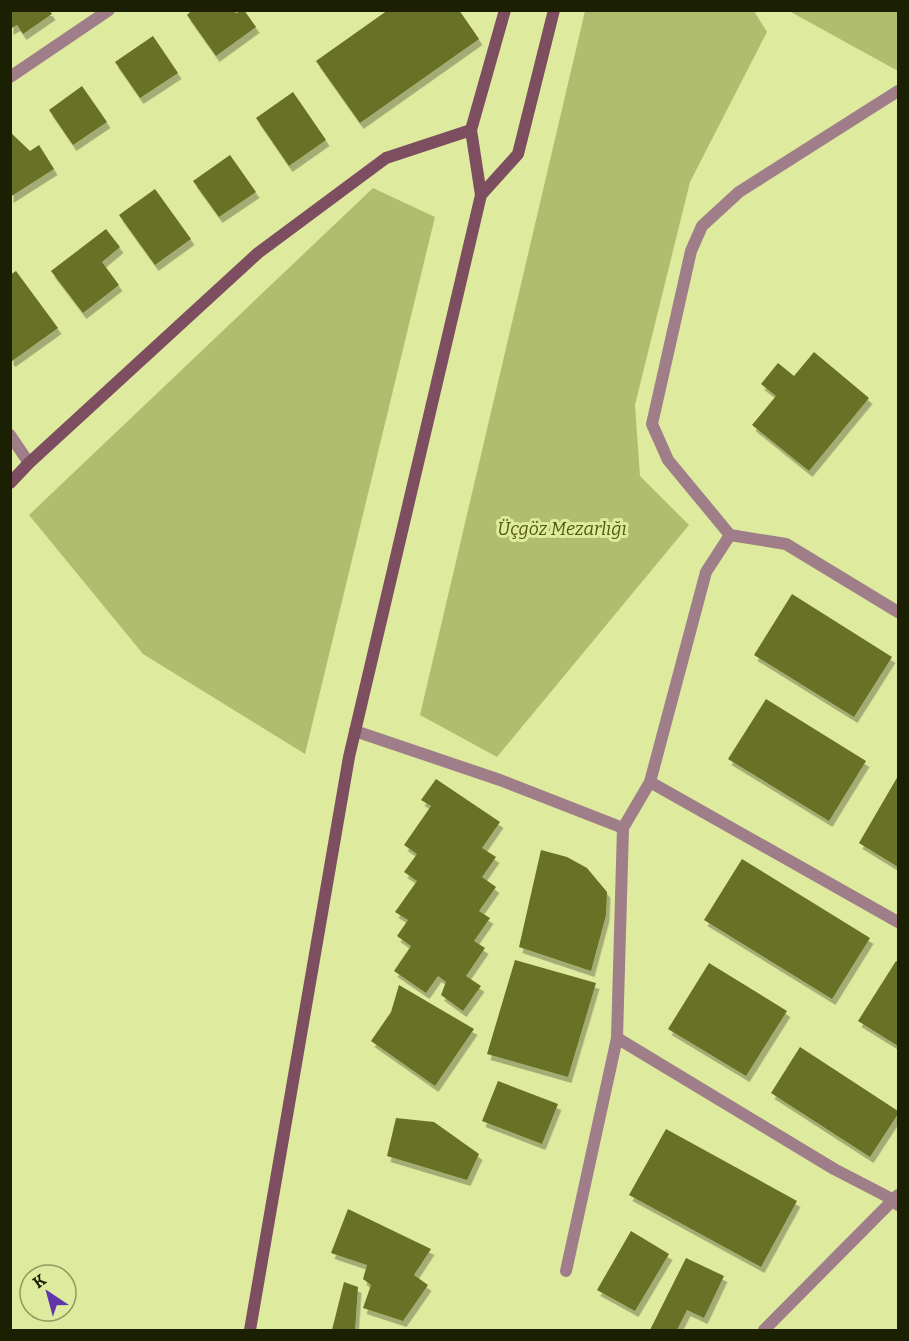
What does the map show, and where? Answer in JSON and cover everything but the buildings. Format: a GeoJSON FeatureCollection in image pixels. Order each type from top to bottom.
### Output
{"type":"FeatureCollection","features":[{"type":"Feature","properties":{"kind":"main road"},"geometry":{"type":"LineString","coordinates":[[250,1330],[347,769],[481,195],[471,130],[505,10]]}},
{"type":"Feature","properties":{"kind":"main road"},"geometry":{"type":"LineString","coordinates":[[481,195],[518,154],[555,10]]}},
{"type":"Feature","properties":{"kind":"main road"},"geometry":{"type":"LineString","coordinates":[[10,483],[258,253],[386,158],[471,130]]}},
{"type":"Feature","properties":{"kind":"street"},"geometry":{"type":"LineString","coordinates":[[10,77],[109,10]]}},
{"type":"Feature","properties":{"kind":"street"},"geometry":{"type":"LineString","coordinates":[[898,91],[739,192],[702,226],[692,252],[652,424],[668,460],[730,535],[786,544],[898,612]]}},
{"type":"Feature","properties":{"kind":"street"},"geometry":{"type":"LineString","coordinates":[[10,435],[29,463]]}},
{"type":"Feature","properties":{"kind":"street"},"geometry":{"type":"LineString","coordinates":[[566,1271],[617,1038],[623,828],[650,782],[706,572],[730,535]]}},
{"type":"Feature","properties":{"kind":"street"},"geometry":{"type":"LineString","coordinates":[[355,731],[500,780],[623,828]]}},
{"type":"Feature","properties":{"kind":"street"},"geometry":{"type":"LineString","coordinates":[[650,782],[898,922]]}},
{"type":"Feature","properties":{"kind":"street"},"geometry":{"type":"LineString","coordinates":[[617,1038],[834,1169],[896,1199],[764,1330]]}},
{"type":"Feature","properties":{"kind":"green space","name":"Üçgöz Mezarlığı"},"geometry":{"type":"Polygon","coordinates":[[[585,11],[754,11],[767,32],[690,182],[635,405],[640,476],[689,525],[497,757],[420,715],[585,11]]]}},
{"type":"Feature","properties":{"kind":"green space"},"geometry":{"type":"Polygon","coordinates":[[[789,11],[898,11],[898,71],[789,11]]]}},
{"type":"Feature","properties":{"kind":"green space"},"geometry":{"type":"Polygon","coordinates":[[[373,188],[435,217],[305,754],[143,654],[29,515],[373,188]]]}}]}
